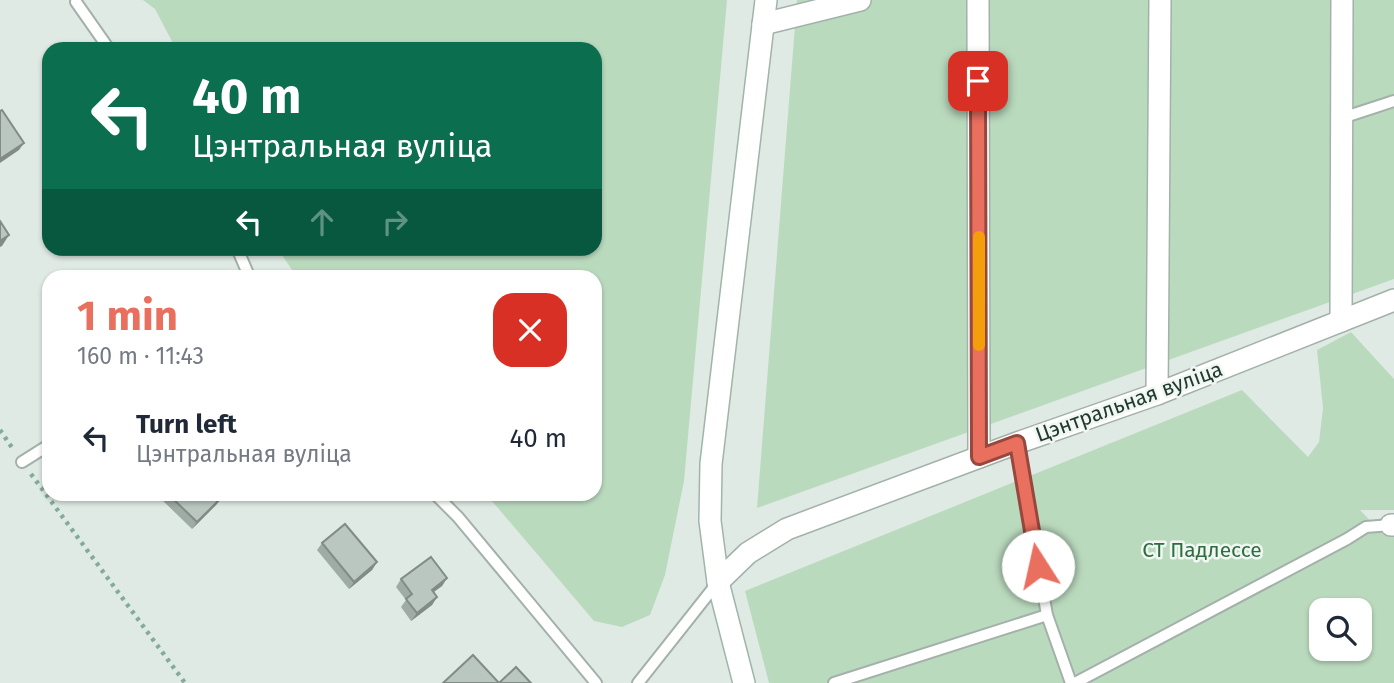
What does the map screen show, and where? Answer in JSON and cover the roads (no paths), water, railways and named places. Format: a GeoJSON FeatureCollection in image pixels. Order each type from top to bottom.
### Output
{"type":"FeatureCollection","features":[{"type":"Feature","properties":{"kind":"street"},"geometry":{"type":"LineString","coordinates":[[744,683],[718,582],[710,521],[711,464],[766,0]]}},
{"type":"Feature","properties":{"kind":"street"},"geometry":{"type":"LineString","coordinates":[[763,24],[860,0]]}},
{"type":"Feature","properties":{"kind":"street"},"geometry":{"type":"LineString","coordinates":[[978,0],[979,457]]}},
{"type":"Feature","properties":{"kind":"street"},"geometry":{"type":"LineString","coordinates":[[1157,394],[1160,0]]}},
{"type":"Feature","properties":{"kind":"street"},"geometry":{"type":"LineString","coordinates":[[1341,321],[1342,0]]}},
{"type":"Feature","properties":{"kind":"street","name":"Цэнтральная вуліца"},"geometry":{"type":"LineString","coordinates":[[718,582],[748,553],[787,529],[1157,394],[1393,302]]}},
{"type":"Feature","properties":{"kind":"lane"},"geometry":{"type":"LineString","coordinates":[[76,2],[104,42]]}},
{"type":"Feature","properties":{"kind":"lane"},"geometry":{"type":"LineString","coordinates":[[1342,118],[1394,102]]}},
{"type":"Feature","properties":{"kind":"lane"},"geometry":{"type":"LineString","coordinates":[[1017,443],[1047,615],[1073,683],[1366,527],[1393,525]]}},
{"type":"Feature","properties":{"kind":"lane"},"geometry":{"type":"LineString","coordinates":[[22,461],[42,450]]}},
{"type":"Feature","properties":{"kind":"lane"},"geometry":{"type":"LineString","coordinates":[[442,501],[596,683]]}},
{"type":"Feature","properties":{"kind":"lane"},"geometry":{"type":"LineString","coordinates":[[638,683],[718,582]]}},
{"type":"Feature","properties":{"kind":"lane"},"geometry":{"type":"LineString","coordinates":[[834,683],[1047,615]]}},
{"type":"Feature","properties":{"kind":"park label","name":"СТ Падлессе"},"geometry":{"type":"Point","coordinates":[1202,550]}}]}
